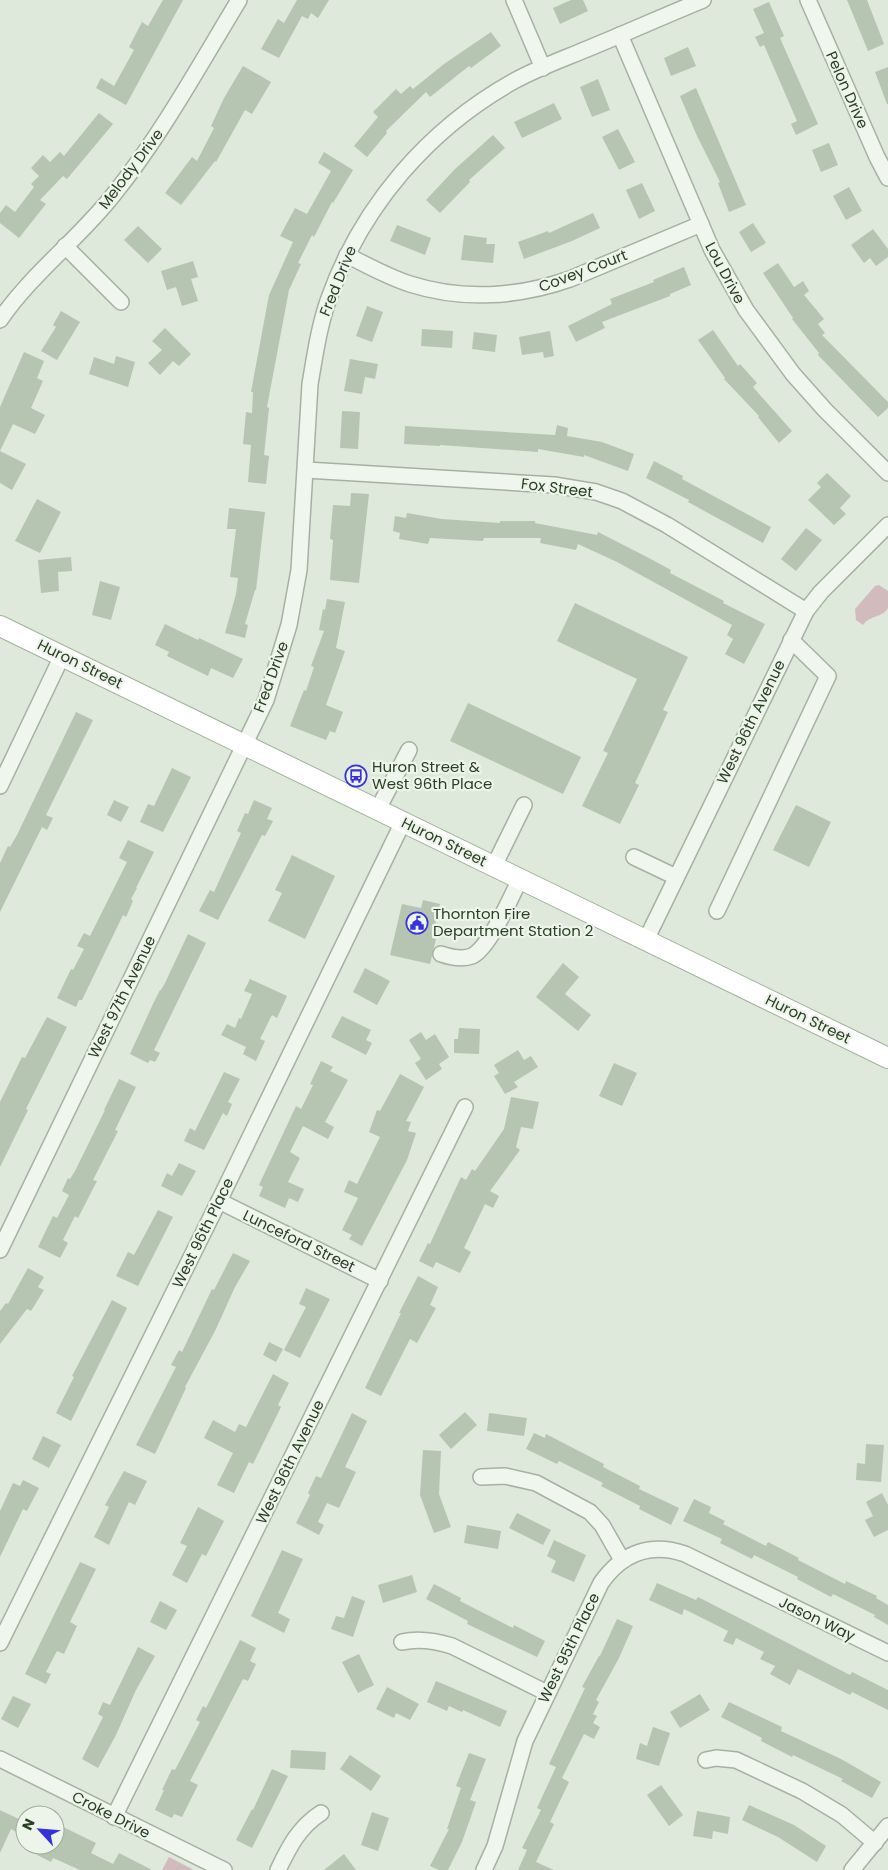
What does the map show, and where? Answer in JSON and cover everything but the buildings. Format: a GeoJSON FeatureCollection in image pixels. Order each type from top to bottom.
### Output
{"type":"FeatureCollection","features":[{"type":"Feature","properties":{"kind":"main road","name":"Huron Street"},"geometry":{"type":"LineString","coordinates":[[0,626],[888,1058]]}},
{"type":"Feature","properties":{"kind":"street","name":"Melody Drive"},"geometry":{"type":"LineString","coordinates":[[0,320],[35,277],[86,227],[141,160],[238,0]]}},
{"type":"Feature","properties":{"kind":"street"},"geometry":{"type":"LineString","coordinates":[[514,0],[543,68]]}},
{"type":"Feature","properties":{"kind":"street","name":"Fred Drive"},"geometry":{"type":"LineString","coordinates":[[244,744],[266,700],[289,625],[299,570],[310,384],[320,326],[329,298],[347,255],[369,216],[385,193],[431,141],[498,90],[543,68],[703,0]]}},
{"type":"Feature","properties":{"kind":"street","name":"Pelon Drive"},"geometry":{"type":"LineString","coordinates":[[808,0],[888,178]]}},
{"type":"Feature","properties":{"kind":"street","name":"Lou Drive"},"geometry":{"type":"LineString","coordinates":[[620,35],[712,250],[746,310],[793,374],[825,410],[888,473]]}},
{"type":"Feature","properties":{"kind":"street","name":"Covey Court"},"geometry":{"type":"LineString","coordinates":[[347,255],[380,272],[420,287],[466,294],[515,294],[570,279],[701,224]]}},
{"type":"Feature","properties":{"kind":"street"},"geometry":{"type":"LineString","coordinates":[[65,246],[121,302]]}},
{"type":"Feature","properties":{"kind":"street","name":"Fox Street"},"geometry":{"type":"LineString","coordinates":[[306,470],[554,485],[596,492],[622,502],[667,525],[806,612]]}},
{"type":"Feature","properties":{"kind":"street","name":"West 96th Avenue"},"geometry":{"type":"LineString","coordinates":[[646,940],[806,612],[821,592],[888,525]]}},
{"type":"Feature","properties":{"kind":"street"},"geometry":{"type":"LineString","coordinates":[[717,911],[828,676],[791,640]]}},
{"type":"Feature","properties":{"kind":"street"},"geometry":{"type":"LineString","coordinates":[[0,786],[62,656]]}},
{"type":"Feature","properties":{"kind":"street","name":"West 97th Avenue"},"geometry":{"type":"LineString","coordinates":[[0,1250],[244,744]]}},
{"type":"Feature","properties":{"kind":"street"},"geometry":{"type":"LineString","coordinates":[[378,809],[409,750]]}},
{"type":"Feature","properties":{"kind":"street"},"geometry":{"type":"LineString","coordinates":[[494,866],[524,805]]}},
{"type":"Feature","properties":{"kind":"street","name":"West 96th Place"},"geometry":{"type":"LineString","coordinates":[[0,1643],[219,1201],[403,822]]}},
{"type":"Feature","properties":{"kind":"street"},"geometry":{"type":"LineString","coordinates":[[634,857],[676,877]]}},
{"type":"Feature","properties":{"kind":"street"},"geometry":{"type":"LineString","coordinates":[[441,954],[456,958],[472,956],[487,942],[520,879]]}},
{"type":"Feature","properties":{"kind":"street","name":"West 96th Avenue"},"geometry":{"type":"LineString","coordinates":[[114,1817],[465,1107]]}},
{"type":"Feature","properties":{"kind":"street","name":"Lunceford Street"},"geometry":{"type":"LineString","coordinates":[[219,1201],[380,1281]]}},
{"type":"Feature","properties":{"kind":"street"},"geometry":{"type":"LineString","coordinates":[[481,1477],[505,1476],[536,1483],[590,1512],[602,1525],[622,1560]]}},
{"type":"Feature","properties":{"kind":"street","name":"West 95th Place"},"geometry":{"type":"LineString","coordinates":[[484,1870],[495,1846],[525,1741],[601,1583],[608,1574],[622,1560],[637,1553],[648,1550],[673,1550],[747,1584]]}},
{"type":"Feature","properties":{"kind":"street","name":"Jason Way"},"geometry":{"type":"LineString","coordinates":[[747,1584],[888,1653]]}},
{"type":"Feature","properties":{"kind":"street"},"geometry":{"type":"LineString","coordinates":[[402,1642],[412,1640],[437,1642],[452,1646],[547,1694]]}},
{"type":"Feature","properties":{"kind":"street"},"geometry":{"type":"LineString","coordinates":[[706,1760],[716,1758],[736,1760],[802,1790],[842,1815],[875,1843]]}},
{"type":"Feature","properties":{"kind":"street","name":"Croke Drive"},"geometry":{"type":"LineString","coordinates":[[0,1759],[224,1870]]}},
{"type":"Feature","properties":{"kind":"street"},"geometry":{"type":"LineString","coordinates":[[278,1870],[299,1832],[321,1813]]}},
{"type":"Feature","properties":{"kind":"street"},"geometry":{"type":"LineString","coordinates":[[852,1870],[888,1826]]}},
{"type":"Feature","properties":{"kind":"shaded area"},"geometry":{"type":"Polygon","coordinates":[[[879,585],[888,591],[888,608],[863,625],[856,620],[855,609],[875,586],[879,585]]]}},
{"type":"Feature","properties":{"kind":"shaded area"},"geometry":{"type":"Polygon","coordinates":[[[169,1857],[192,1869],[192,1870],[162,1870],[169,1857]]]}},
{"type":"Feature","properties":{"kind":"place","name":"Huron Street & West 96th Place"},"geometry":{"type":"Point","coordinates":[356,776]}},
{"type":"Feature","properties":{"kind":"place","name":"Thornton Fire Department Station 2"},"geometry":{"type":"Point","coordinates":[417,923]}}]}
